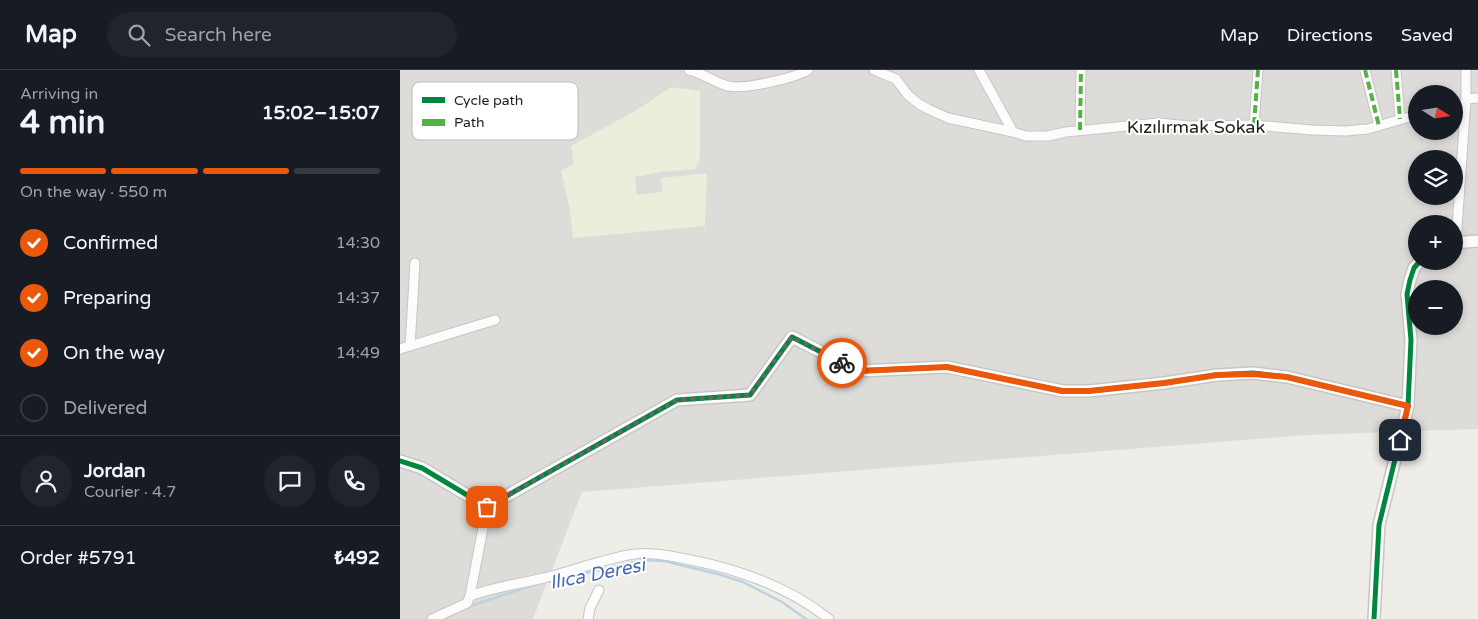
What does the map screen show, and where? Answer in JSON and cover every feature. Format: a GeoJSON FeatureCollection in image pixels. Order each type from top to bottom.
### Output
{"type":"FeatureCollection","features":[{"type":"Feature","properties":{"kind":"street"},"geometry":{"type":"LineString","coordinates":[[689,70],[698,72],[729,87],[754,85],[788,78],[808,70]]}},
{"type":"Feature","properties":{"kind":"street","name":"Kızılırmak Sokak"},"geometry":{"type":"LineString","coordinates":[[874,70],[896,79],[908,95],[928,110],[948,118],[1026,136],[1048,136],[1080,130],[1158,123],[1190,126],[1254,124],[1312,130],[1368,130],[1408,117]]}},
{"type":"Feature","properties":{"kind":"street"},"geometry":{"type":"LineString","coordinates":[[979,70],[1013,132]]}},
{"type":"Feature","properties":{"kind":"street"},"geometry":{"type":"LineString","coordinates":[[1080,130],[1081,70]]}},
{"type":"Feature","properties":{"kind":"street"},"geometry":{"type":"LineString","coordinates":[[1254,124],[1258,70]]}},
{"type":"Feature","properties":{"kind":"street"},"geometry":{"type":"LineString","coordinates":[[1365,70],[1379,126]]}},
{"type":"Feature","properties":{"kind":"street"},"geometry":{"type":"LineString","coordinates":[[1396,70],[1400,119]]}},
{"type":"Feature","properties":{"kind":"street"},"geometry":{"type":"LineString","coordinates":[[1457,215],[1466,102],[1466,70]]}},
{"type":"Feature","properties":{"kind":"street"},"geometry":{"type":"LineString","coordinates":[[1463,103],[1478,98]]}},
{"type":"Feature","properties":{"kind":"street"},"geometry":{"type":"LineString","coordinates":[[1463,242],[1478,241]]}},
{"type":"Feature","properties":{"kind":"street"},"geometry":{"type":"LineString","coordinates":[[410,346],[415,263]]}},
{"type":"Feature","properties":{"kind":"street"},"geometry":{"type":"LineString","coordinates":[[1374,619],[1379,525],[1408,406],[1411,340],[1407,294],[1413,270]]}},
{"type":"Feature","properties":{"kind":"street"},"geometry":{"type":"LineString","coordinates":[[400,349],[495,320]]}},
{"type":"Feature","properties":{"kind":"street"},"geometry":{"type":"LineString","coordinates":[[432,619],[467,603],[470,596],[487,507],[677,400],[750,395],[792,337],[858,371],[947,367],[1062,391],[1089,391],[1217,375],[1253,374],[1287,377],[1408,406]]}},
{"type":"Feature","properties":{"kind":"street"},"geometry":{"type":"LineString","coordinates":[[400,461],[422,468],[487,507]]}},
{"type":"Feature","properties":{"kind":"street"},"geometry":{"type":"LineString","coordinates":[[470,596],[484,590],[542,578],[629,555],[664,554],[722,566],[775,585],[814,606],[829,619]]}},
{"type":"Feature","properties":{"kind":"street"},"geometry":{"type":"LineString","coordinates":[[588,619],[590,608],[599,590]]}},
{"type":"Feature","properties":{"kind":"shaded area"},"geometry":{"type":"Polygon","coordinates":[[[400,70],[1478,70],[1478,429],[1307,435],[582,492],[533,619],[400,619],[400,70]]]}},
{"type":"Feature","properties":{"kind":"green space"},"geometry":{"type":"Polygon","coordinates":[[[671,87],[700,91],[699,162],[695,169],[661,172],[635,177],[637,195],[662,192],[661,178],[707,173],[705,226],[573,238],[570,210],[561,171],[574,163],[571,146],[635,111],[671,87]]]}},
{"type":"Feature","properties":{"kind":"waterway","name":"Ilıca Deresi"},"geometry":{"type":"LineString","coordinates":[[546,582],[643,560],[664,561],[743,582],[782,602],[806,619]]}},
{"type":"Feature","properties":{"kind":"waterway","name":"Ilıca Deresi"},"geometry":{"type":"LineString","coordinates":[[467,607],[540,583]]}},
{"type":"Feature","properties":{"kind":"marked path"},"geometry":{"type":"LineString","coordinates":[[1080,130],[1081,70]]}},
{"type":"Feature","properties":{"kind":"marked path"},"geometry":{"type":"LineString","coordinates":[[1254,125],[1258,70]]}},
{"type":"Feature","properties":{"kind":"marked path"},"geometry":{"type":"LineString","coordinates":[[1365,70],[1379,126]]}},
{"type":"Feature","properties":{"kind":"marked path"},"geometry":{"type":"LineString","coordinates":[[1396,70],[1400,119]]}},
{"type":"Feature","properties":{"kind":"cycle path"},"geometry":{"type":"LineString","coordinates":[[1374,619],[1379,525],[1408,406],[1411,340],[1407,294],[1413,270]]}},
{"type":"Feature","properties":{"kind":"cycle path"},"geometry":{"type":"LineString","coordinates":[[400,461],[422,468],[487,507],[677,400],[750,395],[792,337],[858,371],[947,367],[1063,391],[1089,391],[1217,375],[1253,373],[1287,377],[1408,406]]}},
{"type":"Feature","properties":{"kind":"way so far"},"geometry":{"type":"LineString","coordinates":[[487,507],[677,400],[750,395],[792,337],[842,363]]}},
{"type":"Feature","properties":{"kind":"route"},"geometry":{"type":"LineString","coordinates":[[842,363],[858,371],[947,367],[1062,391],[1089,391],[1217,375],[1253,374],[1287,377],[1408,406],[1400,440]]}}]}
